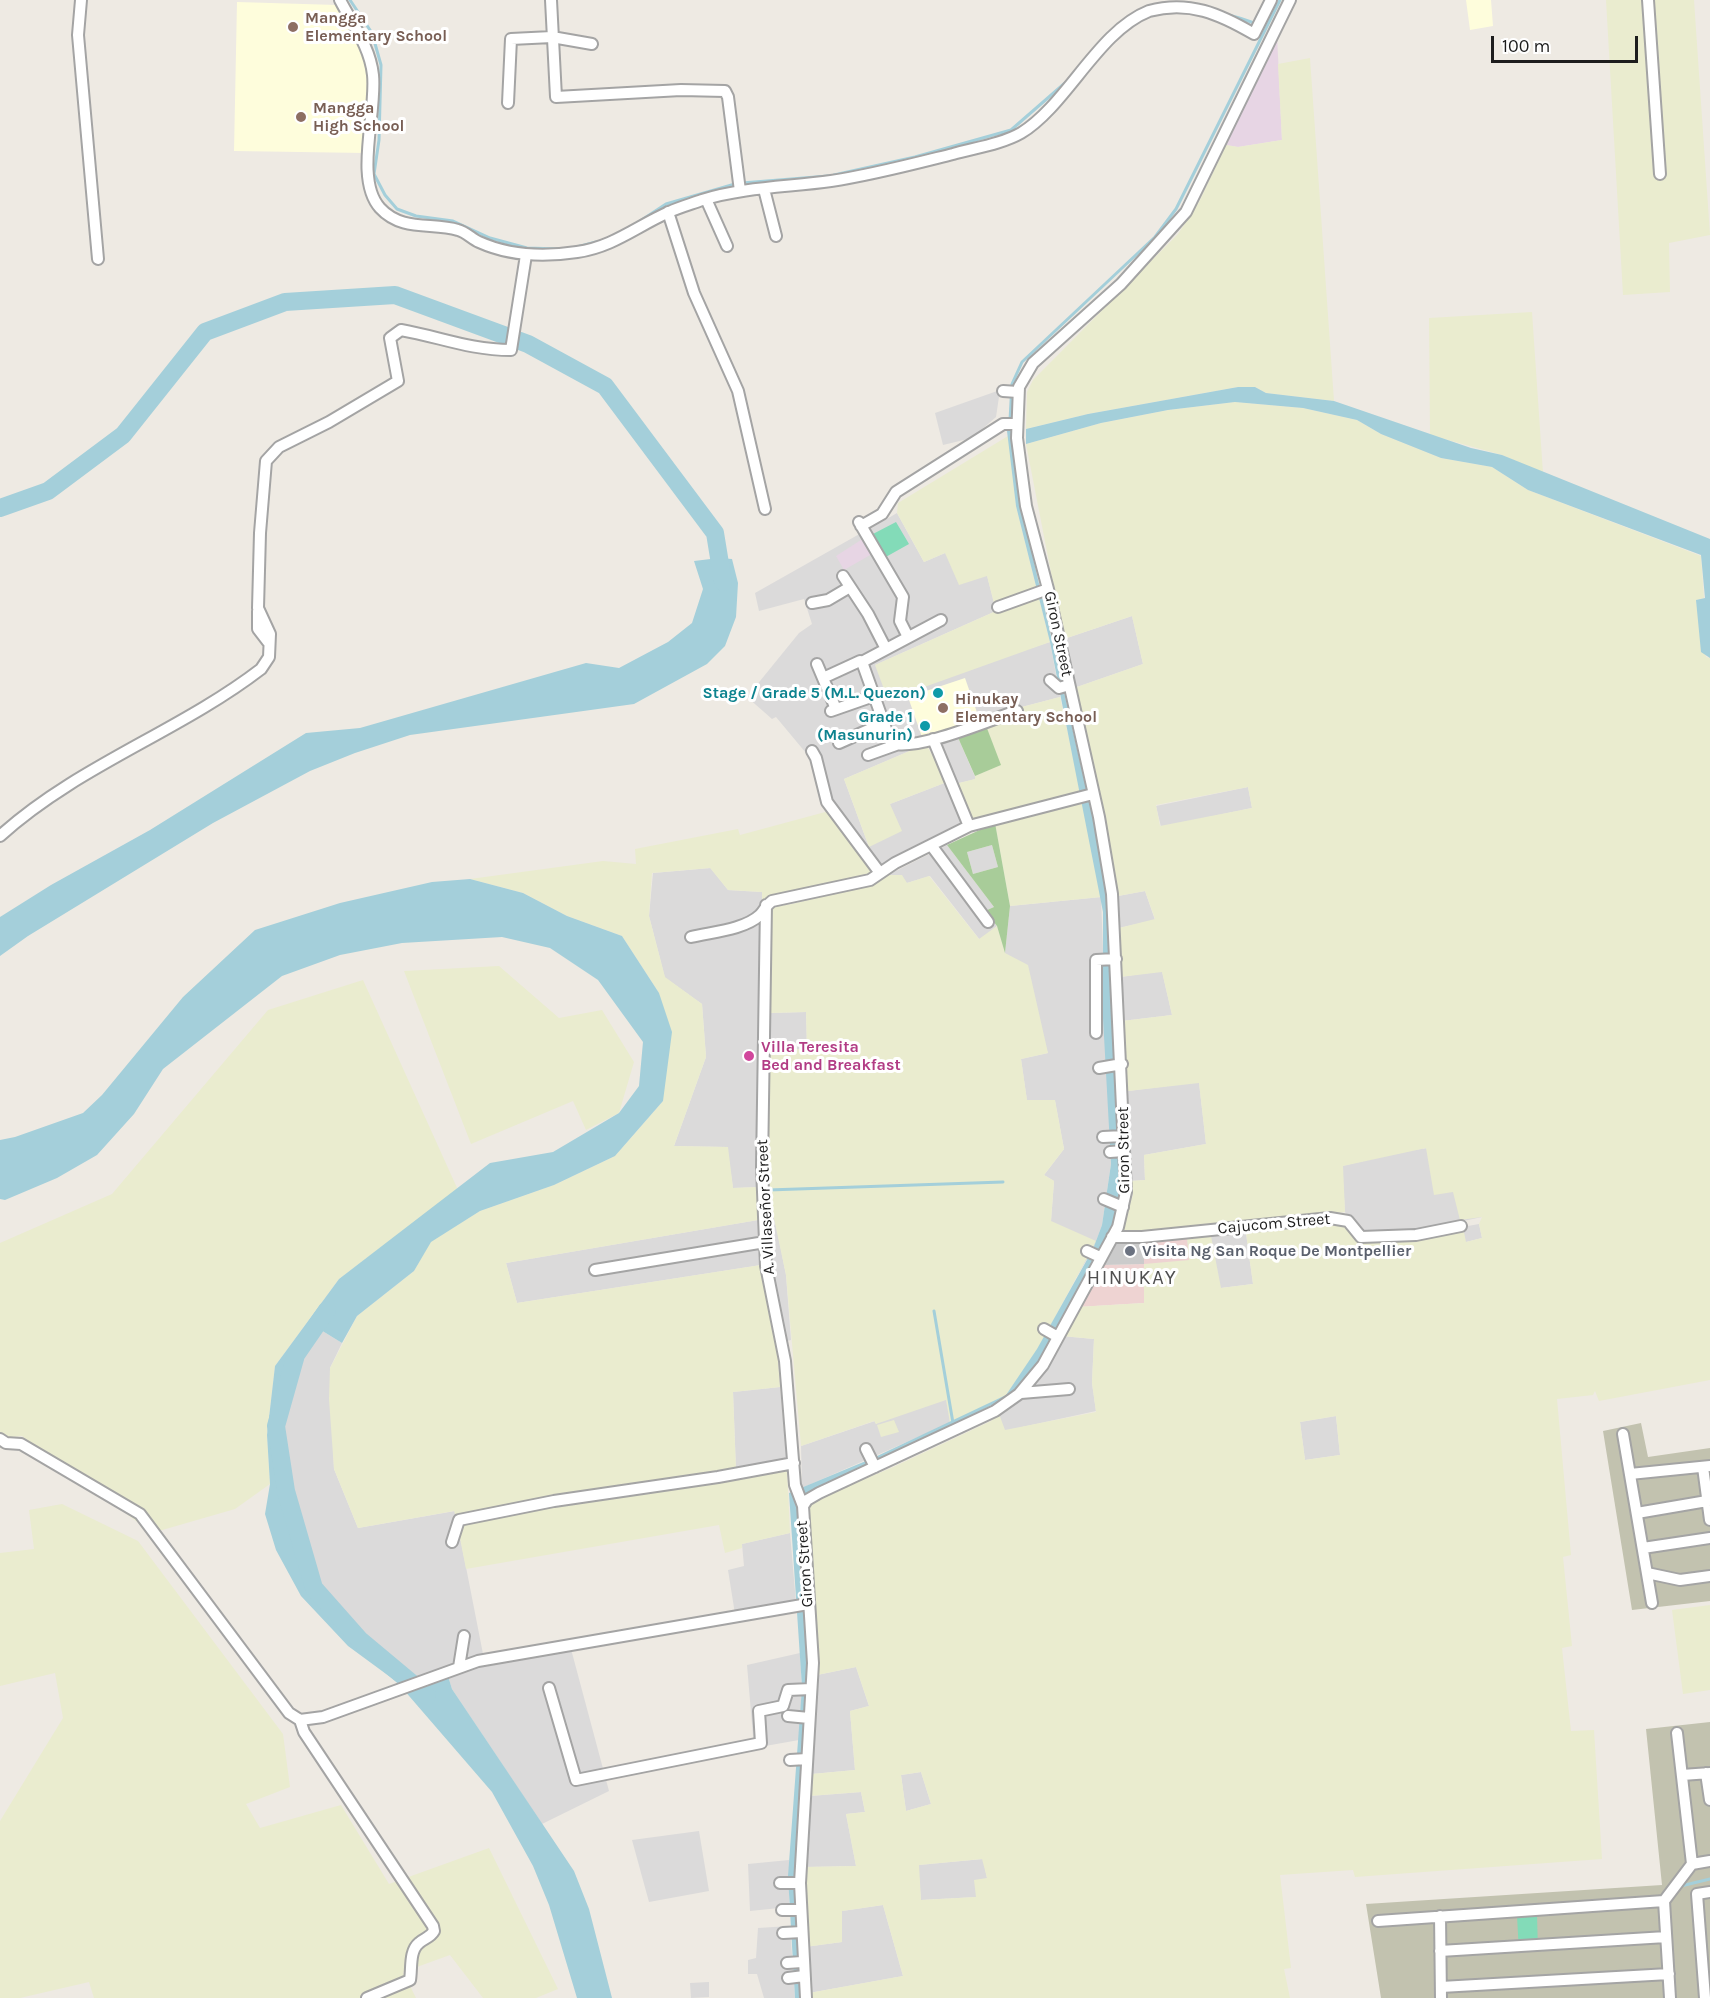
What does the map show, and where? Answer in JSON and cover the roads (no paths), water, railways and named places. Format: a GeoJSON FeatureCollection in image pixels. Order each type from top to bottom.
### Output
{"type":"FeatureCollection","features":[{"type":"Feature","properties":{"kind":"street"},"geometry":{"type":"LineString","coordinates":[[81,0],[78,35],[98,260]]}},
{"type":"Feature","properties":{"kind":"street"},"geometry":{"type":"LineString","coordinates":[[340,0],[366,46],[373,76],[367,175],[379,208],[394,219],[417,227],[459,230],[477,242],[511,253],[526,255],[579,252],[618,241],[668,212],[740,188],[764,189],[833,181],[914,164],[1020,133],[1043,114],[1123,28],[1147,12],[1187,4],[1206,9],[1254,33],[1271,0]]}},
{"type":"Feature","properties":{"kind":"street"},"geometry":{"type":"LineString","coordinates":[[551,0],[556,98],[681,90],[725,91],[728,97],[740,188]]}},
{"type":"Feature","properties":{"kind":"street"},"geometry":{"type":"LineString","coordinates":[[1003,391],[1018,392],[1033,363],[1121,284],[1186,212],[1290,0]]}},
{"type":"Feature","properties":{"kind":"street"},"geometry":{"type":"LineString","coordinates":[[1648,0],[1660,174]]}},
{"type":"Feature","properties":{"kind":"street"},"geometry":{"type":"LineString","coordinates":[[508,103],[511,39],[552,37],[592,44]]}},
{"type":"Feature","properties":{"kind":"street"},"geometry":{"type":"LineString","coordinates":[[764,189],[776,236]]}},
{"type":"Feature","properties":{"kind":"street"},"geometry":{"type":"LineString","coordinates":[[706,199],[728,246]]}},
{"type":"Feature","properties":{"kind":"street"},"geometry":{"type":"LineString","coordinates":[[668,212],[694,293],[738,391],[765,509]]}},
{"type":"Feature","properties":{"kind":"street"},"geometry":{"type":"LineString","coordinates":[[0,836],[118,754],[184,720],[237,688],[261,669],[269,657],[270,634],[258,608],[260,533],[266,461],[279,447],[329,422],[398,381],[390,338],[401,330],[432,336],[460,346],[511,350],[526,255]]}},
{"type":"Feature","properties":{"kind":"street","name":"Giron Street"},"geometry":{"type":"LineString","coordinates":[[806,1998],[801,1962],[798,1883],[807,1689],[813,1663],[803,1604],[802,1501],[871,1460],[988,1415],[1021,1393],[1043,1365],[1095,1254],[1112,1237],[1126,1184],[1114,1137],[1111,1066],[1112,894],[1061,685],[1042,591],[1017,438],[1018,392]]}},
{"type":"Feature","properties":{"kind":"street"},"geometry":{"type":"LineString","coordinates":[[908,637],[900,621],[903,597],[860,524],[882,514],[896,492],[1003,424],[1017,424]]}},
{"type":"Feature","properties":{"kind":"street"},"geometry":{"type":"LineString","coordinates":[[843,576],[886,649]]}},
{"type":"Feature","properties":{"kind":"street"},"geometry":{"type":"LineString","coordinates":[[812,603],[828,600],[850,587]]}},
{"type":"Feature","properties":{"kind":"street"},"geometry":{"type":"LineString","coordinates":[[998,607],[1042,591]]}},
{"type":"Feature","properties":{"kind":"street"},"geometry":{"type":"LineString","coordinates":[[940,620],[862,662],[891,743],[902,747],[1017,711]]}},
{"type":"Feature","properties":{"kind":"street"},"geometry":{"type":"LineString","coordinates":[[823,678],[860,661]]}},
{"type":"Feature","properties":{"kind":"street"},"geometry":{"type":"LineString","coordinates":[[817,664],[833,710],[874,696]]}},
{"type":"Feature","properties":{"kind":"street"},"geometry":{"type":"LineString","coordinates":[[839,743],[884,723]]}},
{"type":"Feature","properties":{"kind":"street"},"geometry":{"type":"LineString","coordinates":[[933,739],[969,826]]}},
{"type":"Feature","properties":{"kind":"street"},"geometry":{"type":"LineString","coordinates":[[868,755],[896,744]]}},
{"type":"Feature","properties":{"kind":"street"},"geometry":{"type":"LineString","coordinates":[[812,751],[816,758],[827,802],[880,873]]}},
{"type":"Feature","properties":{"kind":"street"},"geometry":{"type":"LineString","coordinates":[[691,937],[743,924],[760,915],[766,905],[772,901],[870,880],[969,826],[1087,796]]}},
{"type":"Feature","properties":{"kind":"street"},"geometry":{"type":"LineString","coordinates":[[931,845],[988,922]]}},
{"type":"Feature","properties":{"kind":"street","name":"A. Villaseñor Street"},"geometry":{"type":"LineString","coordinates":[[766,905],[762,1167],[766,1266],[785,1361],[795,1485],[802,1501]]}},
{"type":"Feature","properties":{"kind":"street"},"geometry":{"type":"LineString","coordinates":[[1095,1033],[1096,960],[1111,959]]}},
{"type":"Feature","properties":{"kind":"street"},"geometry":{"type":"LineString","coordinates":[[1104,1199],[1122,1206]]}},
{"type":"Feature","properties":{"kind":"street","name":"Cajucom Street"},"geometry":{"type":"LineString","coordinates":[[1112,1237],[1142,1237],[1329,1218],[1348,1221],[1361,1238],[1416,1235],[1461,1226]]}},
{"type":"Feature","properties":{"kind":"street"},"geometry":{"type":"LineString","coordinates":[[595,1270],[765,1242]]}},
{"type":"Feature","properties":{"kind":"street"},"geometry":{"type":"LineString","coordinates":[[1044,1329],[1057,1337]]}},
{"type":"Feature","properties":{"kind":"street"},"geometry":{"type":"LineString","coordinates":[[1021,1393],[1069,1389]]}},
{"type":"Feature","properties":{"kind":"street"},"geometry":{"type":"LineString","coordinates":[[1623,1434],[1652,1603]]}},
{"type":"Feature","properties":{"kind":"street"},"geometry":{"type":"LineString","coordinates":[[0,1439],[6,1443],[21,1444],[140,1514],[289,1713],[300,1720],[323,1718],[351,1709],[446,1671],[478,1662],[803,1604]]}},
{"type":"Feature","properties":{"kind":"street"},"geometry":{"type":"LineString","coordinates":[[452,1542],[459,1520],[554,1501],[718,1478],[794,1463]]}},
{"type":"Feature","properties":{"kind":"street"},"geometry":{"type":"LineString","coordinates":[[1630,1474],[1706,1467],[1710,1520]]}},
{"type":"Feature","properties":{"kind":"street"},"geometry":{"type":"LineString","coordinates":[[1637,1513],[1707,1501]]}},
{"type":"Feature","properties":{"kind":"street"},"geometry":{"type":"LineString","coordinates":[[1643,1548],[1710,1538]]}},
{"type":"Feature","properties":{"kind":"street"},"geometry":{"type":"LineString","coordinates":[[1647,1573],[1680,1580],[1710,1576]]}},
{"type":"Feature","properties":{"kind":"street"},"geometry":{"type":"LineString","coordinates":[[459,1667],[464,1636]]}},
{"type":"Feature","properties":{"kind":"street"},"geometry":{"type":"LineString","coordinates":[[549,1688],[576,1780],[761,1743],[759,1712],[783,1706],[788,1690],[807,1689]]}},
{"type":"Feature","properties":{"kind":"street"},"geometry":{"type":"LineString","coordinates":[[788,1716],[807,1718]]}},
{"type":"Feature","properties":{"kind":"street"},"geometry":{"type":"LineString","coordinates":[[300,1720],[304,1732],[433,1926],[434,1931],[420,1941],[413,1952],[410,1980],[404,1985],[367,1998]]}},
{"type":"Feature","properties":{"kind":"street"},"geometry":{"type":"LineString","coordinates":[[1677,1733],[1692,1864]]}},
{"type":"Feature","properties":{"kind":"street"},"geometry":{"type":"LineString","coordinates":[[790,1760],[805,1759]]}},
{"type":"Feature","properties":{"kind":"street"},"geometry":{"type":"LineString","coordinates":[[1682,1775],[1708,1773],[1710,1800]]}},
{"type":"Feature","properties":{"kind":"street"},"geometry":{"type":"LineString","coordinates":[[1670,1998],[1664,1901],[1692,1864],[1710,1861]]}},
{"type":"Feature","properties":{"kind":"street"},"geometry":{"type":"LineString","coordinates":[[780,1883],[798,1883]]}},
{"type":"Feature","properties":{"kind":"street"},"geometry":{"type":"LineString","coordinates":[[1705,1998],[1697,1894],[1710,1892]]}},
{"type":"Feature","properties":{"kind":"street"},"geometry":{"type":"LineString","coordinates":[[1378,1921],[1664,1901]]}},
{"type":"Feature","properties":{"kind":"street"},"geometry":{"type":"LineString","coordinates":[[782,1910],[798,1910]]}},
{"type":"Feature","properties":{"kind":"street"},"geometry":{"type":"LineString","coordinates":[[1440,1916],[1441,1992],[1669,1974]]}},
{"type":"Feature","properties":{"kind":"street"},"geometry":{"type":"LineString","coordinates":[[783,1933],[800,1932]]}},
{"type":"Feature","properties":{"kind":"street"},"geometry":{"type":"LineString","coordinates":[[1440,1951],[1666,1936]]}},
{"type":"Feature","properties":{"kind":"street"},"geometry":{"type":"LineString","coordinates":[[787,1963],[801,1962]]}},
{"type":"Feature","properties":{"kind":"street"},"geometry":{"type":"LineString","coordinates":[[788,1978],[802,1976]]}},
{"type":"Feature","properties":{"kind":"water"},"geometry":{"type":"Polygon","coordinates":[[[1238,387],[1255,387],[1266,393],[1334,401],[1471,448],[1502,455],[1710,539],[1710,658],[1701,652],[1696,600],[1705,598],[1701,555],[1528,490],[1492,467],[1441,458],[1381,434],[1357,420],[1303,408],[1235,402],[1168,410],[1101,423],[1026,444],[1026,429],[1088,414],[1238,387]]]}},
{"type":"Feature","properties":{"kind":"water"},"geometry":{"type":"Polygon","coordinates":[[[1007,431],[1012,431],[1022,510],[1101,853],[1111,927],[1122,1180],[1117,1220],[1049,1347],[1012,1395],[799,1501],[808,1683],[796,1874],[802,1998],[795,1998],[788,1876],[802,1687],[789,1493],[873,1458],[1006,1395],[1037,1349],[1093,1249],[1102,1225],[1111,1164],[1103,1018],[1103,912],[1050,642],[1016,506],[1007,431]]]}},
{"type":"Feature","properties":{"kind":"water"},"geometry":{"type":"Polygon","coordinates":[[[732,559],[738,583],[736,617],[725,646],[707,664],[634,704],[410,735],[310,771],[213,823],[28,936],[0,956],[0,917],[51,885],[150,830],[306,733],[360,728],[586,663],[619,668],[668,642],[692,623],[703,589],[694,561],[732,559]]]}},
{"type":"Feature","properties":{"kind":"water"},"geometry":{"type":"Polygon","coordinates":[[[470,879],[523,893],[567,916],[622,936],[659,993],[672,1032],[663,1101],[615,1156],[554,1185],[480,1211],[431,1242],[414,1271],[357,1316],[342,1343],[316,1327],[296,1355],[276,1426],[286,1491],[314,1588],[360,1640],[418,1688],[448,1676],[452,1689],[574,1871],[589,1909],[612,1998],[577,1998],[549,1905],[533,1866],[492,1792],[397,1682],[348,1646],[301,1596],[276,1550],[265,1514],[270,1484],[267,1435],[275,1366],[339,1279],[490,1163],[553,1152],[619,1113],[639,1086],[643,1042],[598,980],[550,948],[502,937],[402,943],[340,955],[282,976],[163,1069],[134,1114],[97,1155],[57,1178],[5,1200],[0,1199],[0,1140],[83,1113],[102,1095],[183,997],[255,930],[340,903],[432,882],[470,879]]]}},
{"type":"Feature","properties":{"kind":"waterway"},"geometry":{"type":"LineString","coordinates":[[350,0],[372,33],[381,65],[379,140],[374,174],[385,195],[397,209],[416,216],[453,221],[490,238],[527,248],[560,249]]}},
{"type":"Feature","properties":{"kind":"waterway"},"geometry":{"type":"LineString","coordinates":[[1010,420],[1012,384],[1022,362],[1155,237],[1176,209],[1280,0]]}},
{"type":"Feature","properties":{"kind":"waterway"},"geometry":{"type":"LineString","coordinates":[[1136,13],[1164,7],[1180,7],[1213,11],[1257,24]]}},
{"type":"Feature","properties":{"kind":"waterway"},"geometry":{"type":"LineString","coordinates":[[834,175],[915,157],[1011,130],[1065,83]]}},
{"type":"Feature","properties":{"kind":"waterway"},"geometry":{"type":"LineString","coordinates":[[742,183],[828,176]]}},
{"type":"Feature","properties":{"kind":"waterway"},"geometry":{"type":"LineString","coordinates":[[634,225],[666,204],[735,184]]}},
{"type":"Feature","properties":{"kind":"waterway"},"geometry":{"type":"LineString","coordinates":[[573,248],[596,242]]}},
{"type":"Feature","properties":{"kind":"waterway"},"geometry":{"type":"LineString","coordinates":[[0,508],[48,491],[123,435],[205,332],[285,302],[395,295],[528,344],[605,386],[715,533],[723,582]]}},
{"type":"Feature","properties":{"kind":"waterway"},"geometry":{"type":"LineString","coordinates":[[768,1190],[1003,1182]]}},
{"type":"Feature","properties":{"kind":"waterway"},"geometry":{"type":"LineString","coordinates":[[327,1310],[296,1355],[276,1426],[286,1491],[314,1588],[360,1640],[427,1696]]}},
{"type":"Feature","properties":{"kind":"waterway"},"geometry":{"type":"LineString","coordinates":[[934,1311],[953,1423]]}},
{"type":"Feature","properties":{"kind":"waterway"},"geometry":{"type":"LineString","coordinates":[[1681,1886],[1710,1879]]}},
{"type":"Feature","properties":{"kind":"place","name":"Mangga Elementary School"},"geometry":{"type":"Point","coordinates":[293,27]}},
{"type":"Feature","properties":{"kind":"place","name":"Mangga High School"},"geometry":{"type":"Point","coordinates":[301,117]}},
{"type":"Feature","properties":{"kind":"place","name":"Stage / Grade 5 (M.L. Quezon)"},"geometry":{"type":"Point","coordinates":[938,693]}},
{"type":"Feature","properties":{"kind":"place","name":"Hinukay Elementary School"},"geometry":{"type":"Point","coordinates":[943,708]}},
{"type":"Feature","properties":{"kind":"place","name":"Grade 1 (Masunurin)"},"geometry":{"type":"Point","coordinates":[925,726]}},
{"type":"Feature","properties":{"kind":"place","name":"Villa Teresita Bed and Breakfast"},"geometry":{"type":"Point","coordinates":[749,1056]}},
{"type":"Feature","properties":{"kind":"place","name":"Visita Ng San Roque De Montpellier"},"geometry":{"type":"Point","coordinates":[1130,1251]}},
{"type":"Feature","properties":{"kind":"district","name":"HINUKAY"},"geometry":{"type":"Point","coordinates":[1132,1278]}}]}
